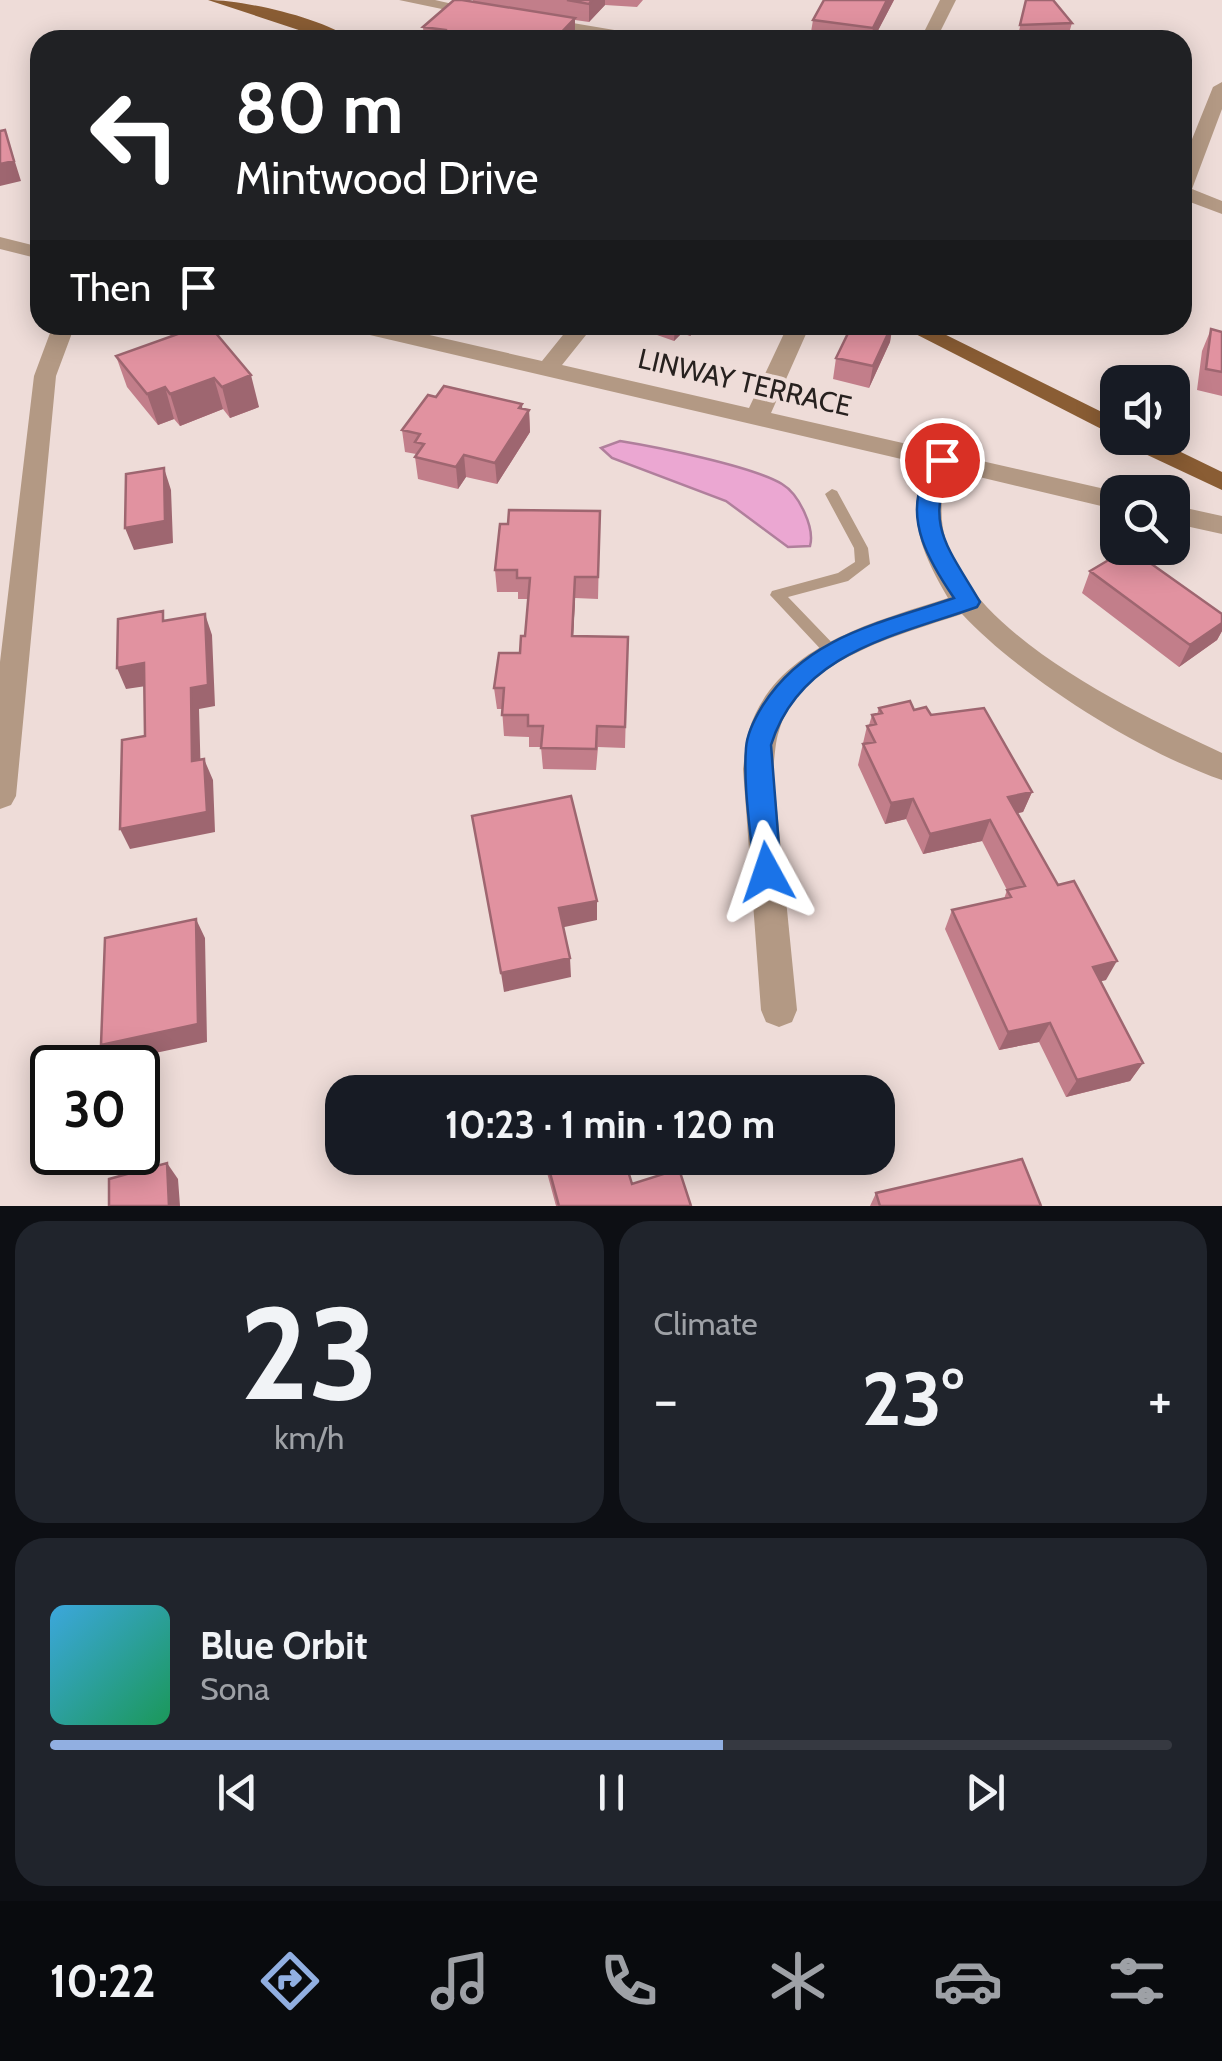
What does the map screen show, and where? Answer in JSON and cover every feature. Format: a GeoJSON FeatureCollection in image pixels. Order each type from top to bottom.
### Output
{"type":"FeatureCollection","features":[{"type":"Feature","properties":{"kind":"main road"},"geometry":{"type":"LineString","coordinates":[[216,0],[318,30]]}},
{"type":"Feature","properties":{"kind":"main road"},"geometry":{"type":"LineString","coordinates":[[929,335],[1100,421]]}},
{"type":"Feature","properties":{"kind":"main road"},"geometry":{"type":"LineString","coordinates":[[1167,455],[1222,482]]}},
{"type":"Feature","properties":{"kind":"street"},"geometry":{"type":"LineString","coordinates":[[408,0],[506,17]]}},
{"type":"Feature","properties":{"kind":"street"},"geometry":{"type":"LineString","coordinates":[[933,30],[948,0]]}},
{"type":"Feature","properties":{"kind":"street"},"geometry":{"type":"LineString","coordinates":[[526,20],[585,30]]}},
{"type":"Feature","properties":{"kind":"street"},"geometry":{"type":"LineString","coordinates":[[1192,164],[1222,87]]}},
{"type":"Feature","properties":{"kind":"street"},"geometry":{"type":"LineString","coordinates":[[1192,194],[1222,208]]}},
{"type":"Feature","properties":{"kind":"street"},"geometry":{"type":"LineString","coordinates":[[0,243],[30,250]]}},
{"type":"Feature","properties":{"kind":"street"},"geometry":{"type":"LineString","coordinates":[[0,796],[45,376],[60,335]]}},
{"type":"Feature","properties":{"kind":"street","name":"LINWAY TERRACE"},"geometry":{"type":"LineString","coordinates":[[404,335],[1100,497]]}},
{"type":"Feature","properties":{"kind":"street"},"geometry":{"type":"LineString","coordinates":[[550,367],[575,335]]}},
{"type":"Feature","properties":{"kind":"street"},"geometry":{"type":"LineString","coordinates":[[758,415],[794,335]]}},
{"type":"Feature","properties":{"kind":"street"},"geometry":{"type":"LineString","coordinates":[[942,460],[930,488],[930,536],[947,571],[969,602],[1014,649],[1068,687],[1222,766]]}},
{"type":"Feature","properties":{"kind":"street"},"geometry":{"type":"LineString","coordinates":[[1190,518],[1222,526]]}},
{"type":"Feature","properties":{"kind":"street"},"geometry":{"type":"LineString","coordinates":[[780,1010],[758,745],[765,723],[790,683],[832,652],[969,602]]}},
{"type":"Feature","properties":{"kind":"lane"},"geometry":{"type":"LineString","coordinates":[[832,494],[861,548],[862,564],[843,577],[777,595],[832,652]]}},
{"type":"Feature","properties":{"kind":"shaded area"},"geometry":{"type":"Polygon","coordinates":[[[620,441],[727,464],[782,484],[804,512],[810,546],[788,547],[726,501],[612,458],[601,448],[620,441]]]}},
{"type":"Feature","properties":{"kind":"building"},"geometry":{"type":"Polygon","coordinates":[[[454,0],[575,18],[564,30],[423,27],[454,0]]]}},
{"type":"Feature","properties":{"kind":"building"},"geometry":{"type":"Polygon","coordinates":[[[824,0],[887,0],[873,28],[813,20],[824,0]]]}},
{"type":"Feature","properties":{"kind":"building"},"geometry":{"type":"Polygon","coordinates":[[[1026,0],[1053,0],[1072,23],[1020,25],[1026,0]]]}},
{"type":"Feature","properties":{"kind":"building"},"geometry":{"type":"Polygon","coordinates":[[[5,130],[14,161],[0,164],[0,131],[5,130]]]}},
{"type":"Feature","properties":{"kind":"building"},"geometry":{"type":"Polygon","coordinates":[[[1211,329],[1222,332],[1222,372],[1206,369],[1211,329]]]}},
{"type":"Feature","properties":{"kind":"building"},"geometry":{"type":"Polygon","coordinates":[[[175,335],[217,335],[251,375],[222,387],[214,378],[170,394],[165,387],[147,394],[116,356],[175,335]]]}},
{"type":"Feature","properties":{"kind":"building"},"geometry":{"type":"Polygon","coordinates":[[[847,335],[887,335],[873,366],[836,358],[847,335]]]}},
{"type":"Feature","properties":{"kind":"building"},"geometry":{"type":"Polygon","coordinates":[[[444,386],[522,404],[519,408],[529,410],[495,463],[464,455],[456,467],[415,457],[424,444],[415,442],[420,434],[402,430],[428,395],[436,397],[444,386]]]}},
{"type":"Feature","properties":{"kind":"building"},"geometry":{"type":"Polygon","coordinates":[[[164,468],[165,521],[125,528],[126,474],[164,468]]]}},
{"type":"Feature","properties":{"kind":"building"},"geometry":{"type":"Polygon","coordinates":[[[509,510],[600,511],[598,577],[575,577],[572,636],[628,637],[625,727],[597,726],[596,749],[541,748],[543,726],[528,726],[528,715],[502,715],[504,688],[494,688],[499,653],[520,653],[530,578],[517,578],[517,570],[495,570],[500,524],[508,524],[509,510]]]}},
{"type":"Feature","properties":{"kind":"building"},"geometry":{"type":"Polygon","coordinates":[[[1100,565],[1153,565],[1222,614],[1222,623],[1190,645],[1090,571],[1100,565]]]}},
{"type":"Feature","properties":{"kind":"building"},"geometry":{"type":"Polygon","coordinates":[[[163,611],[163,621],[205,614],[208,685],[191,688],[192,761],[204,759],[207,812],[120,829],[122,740],[145,736],[144,663],[117,668],[118,619],[163,611]]]}},
{"type":"Feature","properties":{"kind":"building"},"geometry":{"type":"Polygon","coordinates":[[[910,701],[914,710],[926,707],[931,715],[984,708],[1032,792],[1008,797],[1058,885],[1074,881],[1117,961],[1093,967],[1143,1063],[1077,1080],[1050,1023],[1008,1032],[952,910],[1011,897],[1007,890],[1025,886],[990,820],[930,834],[913,799],[891,803],[863,744],[875,742],[867,726],[876,724],[872,715],[882,713],[879,708],[910,701]]]}},
{"type":"Feature","properties":{"kind":"building"},"geometry":{"type":"Polygon","coordinates":[[[571,796],[597,901],[559,908],[570,958],[501,973],[472,816],[571,796]]]}},
{"type":"Feature","properties":{"kind":"building"},"geometry":{"type":"Polygon","coordinates":[[[196,919],[198,1024],[101,1045],[105,938],[196,919]]]}},
{"type":"Feature","properties":{"kind":"building"},"geometry":{"type":"Polygon","coordinates":[[[1022,1159],[1041,1206],[880,1206],[876,1193],[1022,1159]]]}},
{"type":"Feature","properties":{"kind":"building"},"geometry":{"type":"Polygon","coordinates":[[[167,1163],[169,1206],[109,1206],[109,1179],[160,1175],[160,1165],[167,1163]]]}},
{"type":"Feature","properties":{"kind":"building"},"geometry":{"type":"Polygon","coordinates":[[[551,1175],[629,1175],[632,1184],[660,1175],[681,1175],[691,1206],[559,1206],[551,1175]]]}},
{"type":"Feature","properties":{"kind":"route"},"geometry":{"type":"LineString","coordinates":[[767,872],[758,745],[765,723],[790,683],[854,641],[969,602],[947,571],[930,536],[930,488],[942,460]]}}]}
